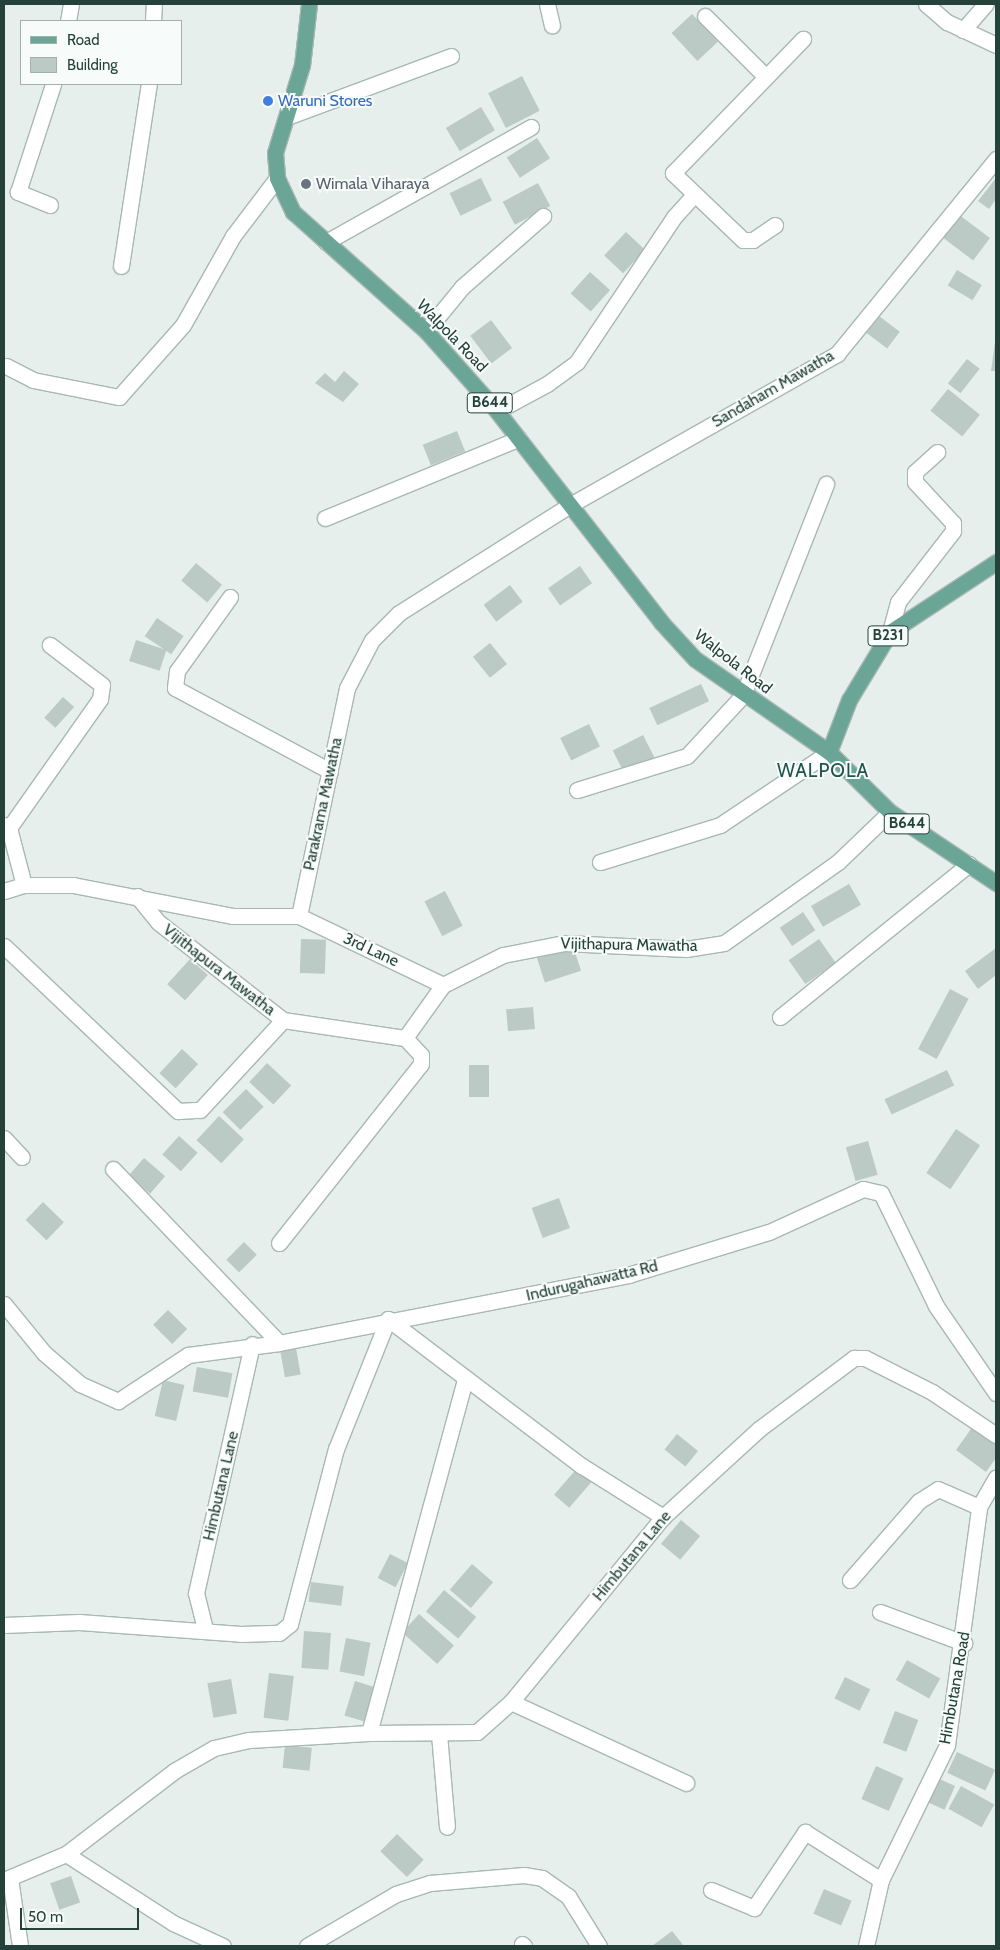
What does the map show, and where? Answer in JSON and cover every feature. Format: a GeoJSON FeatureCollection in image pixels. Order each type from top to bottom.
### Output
{"type":"FeatureCollection","features":[{"type":"Feature","properties":{"kind":"main road","name":"Walpola Road"},"geometry":{"type":"LineString","coordinates":[[309,4],[302,65],[275,153],[277,178],[293,212],[426,331],[497,411],[661,622],[695,659],[743,695],[829,752]]}},
{"type":"Feature","properties":{"kind":"main road","name":"B231"},"geometry":{"type":"LineString","coordinates":[[829,752],[849,700],[890,632],[996,562]]}},
{"type":"Feature","properties":{"kind":"main road","name":"B644"},"geometry":{"type":"LineString","coordinates":[[829,752],[890,812],[996,883]]}},
{"type":"Feature","properties":{"kind":"street"},"geometry":{"type":"LineString","coordinates":[[68,20],[71,4]]}},
{"type":"Feature","properties":{"kind":"street"},"geometry":{"type":"LineString","coordinates":[[153,20],[154,4]]}},
{"type":"Feature","properties":{"kind":"street"},"geometry":{"type":"LineString","coordinates":[[547,4],[552,25]]}},
{"type":"Feature","properties":{"kind":"street"},"geometry":{"type":"LineString","coordinates":[[926,4],[963,30],[996,45]]}},
{"type":"Feature","properties":{"kind":"street"},"geometry":{"type":"LineString","coordinates":[[963,30],[986,4]]}},
{"type":"Feature","properties":{"kind":"street"},"geometry":{"type":"LineString","coordinates":[[705,16],[765,76]]}},
{"type":"Feature","properties":{"kind":"street"},"geometry":{"type":"LineString","coordinates":[[775,225],[752,240],[743,240],[694,195],[673,172],[674,167],[803,39]]}},
{"type":"Feature","properties":{"kind":"street"},"geometry":{"type":"LineString","coordinates":[[287,117],[451,56]]}},
{"type":"Feature","properties":{"kind":"street"},"geometry":{"type":"LineString","coordinates":[[50,205],[18,192],[53,85]]}},
{"type":"Feature","properties":{"kind":"street"},"geometry":{"type":"LineString","coordinates":[[121,266],[149,85]]}},
{"type":"Feature","properties":{"kind":"street"},"geometry":{"type":"LineString","coordinates":[[326,242],[531,127]]}},
{"type":"Feature","properties":{"kind":"street","name":"Sandaham Mawatha"},"geometry":{"type":"LineString","coordinates":[[570,505],[838,354],[996,159]]}},
{"type":"Feature","properties":{"kind":"street"},"geometry":{"type":"LineString","coordinates":[[6,366],[33,380],[119,398],[183,325],[233,236],[277,178]]}},
{"type":"Feature","properties":{"kind":"street"},"geometry":{"type":"LineString","coordinates":[[497,411],[547,384],[577,362],[674,217],[694,195]]}},
{"type":"Feature","properties":{"kind":"street"},"geometry":{"type":"LineString","coordinates":[[426,331],[462,287],[542,216]]}},
{"type":"Feature","properties":{"kind":"street"},"geometry":{"type":"LineString","coordinates":[[325,518],[518,439]]}},
{"type":"Feature","properties":{"kind":"street"},"geometry":{"type":"LineString","coordinates":[[890,632],[898,602],[953,531],[953,523],[916,482],[915,472],[937,452]]}},
{"type":"Feature","properties":{"kind":"street"},"geometry":{"type":"LineString","coordinates":[[578,790],[687,756],[743,695],[826,484]]}},
{"type":"Feature","properties":{"kind":"street","name":"Parakrama Mawatha"},"geometry":{"type":"LineString","coordinates":[[299,916],[347,688],[372,640],[399,613],[570,505]]}},
{"type":"Feature","properties":{"kind":"street"},"geometry":{"type":"LineString","coordinates":[[230,597],[177,671],[175,688],[330,771]]}},
{"type":"Feature","properties":{"kind":"street"},"geometry":{"type":"LineString","coordinates":[[24,885],[6,826],[100,699],[102,685],[50,645]]}},
{"type":"Feature","properties":{"kind":"street"},"geometry":{"type":"LineString","coordinates":[[600,862],[720,825],[829,752]]}},
{"type":"Feature","properties":{"kind":"street","name":"Vijithapura Mawatha"},"geometry":{"type":"LineString","coordinates":[[137,896],[158,922],[283,1020],[405,1038],[443,986],[503,955],[534,946],[599,942],[686,949],[724,943],[838,862],[890,812]]}},
{"type":"Feature","properties":{"kind":"street"},"geometry":{"type":"LineString","coordinates":[[780,1016],[969,864]]}},
{"type":"Feature","properties":{"kind":"street"},"geometry":{"type":"LineString","coordinates":[[4,891],[24,885],[73,885],[232,916],[299,916]]}},
{"type":"Feature","properties":{"kind":"street","name":"3rd Lane"},"geometry":{"type":"LineString","coordinates":[[299,916],[443,986]]}},
{"type":"Feature","properties":{"kind":"street"},"geometry":{"type":"LineString","coordinates":[[4,946],[178,1111],[200,1110],[283,1020]]}},
{"type":"Feature","properties":{"kind":"street"},"geometry":{"type":"LineString","coordinates":[[279,1243],[421,1064],[421,1055],[405,1038]]}},
{"type":"Feature","properties":{"kind":"street"},"geometry":{"type":"LineString","coordinates":[[4,1138],[22,1157]]}},
{"type":"Feature","properties":{"kind":"street"},"geometry":{"type":"LineString","coordinates":[[113,1169],[280,1343]]}},
{"type":"Feature","properties":{"kind":"street","name":"Indurugahawatta Rd"},"geometry":{"type":"LineString","coordinates":[[4,1304],[44,1353],[80,1384],[118,1401],[188,1356],[252,1344],[280,1343],[388,1319],[628,1275],[769,1232],[862,1189],[881,1193],[936,1306],[996,1393]]}},
{"type":"Feature","properties":{"kind":"street"},"geometry":{"type":"LineString","coordinates":[[4,1625],[79,1622],[205,1629],[240,1634],[279,1633],[290,1624],[336,1449],[388,1319],[582,1466],[663,1517]]}},
{"type":"Feature","properties":{"kind":"street","name":"Himbutana Lane"},"geometry":{"type":"LineString","coordinates":[[205,1629],[196,1593],[252,1344]]}},
{"type":"Feature","properties":{"kind":"street","name":"Himbutana Lane"},"geometry":{"type":"LineString","coordinates":[[7,1879],[66,1854],[174,1771],[214,1748],[249,1740],[369,1733],[440,1734],[477,1732],[511,1702],[663,1517],[759,1429],[854,1358],[864,1358],[932,1392],[996,1435]]}},
{"type":"Feature","properties":{"kind":"street"},"geometry":{"type":"LineString","coordinates":[[369,1733],[465,1379]]}},
{"type":"Feature","properties":{"kind":"street","name":"Himbutana Road"},"geometry":{"type":"LineString","coordinates":[[866,1946],[881,1880],[947,1745],[964,1643],[979,1506],[996,1478]]}},
{"type":"Feature","properties":{"kind":"street"},"geometry":{"type":"LineString","coordinates":[[850,1580],[919,1501],[938,1489],[979,1506]]}},
{"type":"Feature","properties":{"kind":"street"},"geometry":{"type":"LineString","coordinates":[[880,1612],[964,1643]]}},
{"type":"Feature","properties":{"kind":"street"},"geometry":{"type":"LineString","coordinates":[[511,1702],[686,1783]]}},
{"type":"Feature","properties":{"kind":"street"},"geometry":{"type":"LineString","coordinates":[[440,1734],[447,1827]]}},
{"type":"Feature","properties":{"kind":"street"},"geometry":{"type":"LineString","coordinates":[[711,1890],[754,1908],[805,1832],[881,1880]]}},
{"type":"Feature","properties":{"kind":"street"},"geometry":{"type":"LineString","coordinates":[[66,1854],[173,1923],[223,1946]]}},
{"type":"Feature","properties":{"kind":"street"},"geometry":{"type":"LineString","coordinates":[[307,1946],[396,1894],[430,1884],[524,1875],[542,1878],[568,1896],[599,1946]]}},
{"type":"Feature","properties":{"kind":"street"},"geometry":{"type":"LineString","coordinates":[[7,1879],[20,1946]]}},
{"type":"Feature","properties":{"kind":"building"},"geometry":{"type":"Polygon","coordinates":[[[692,14],[718,42],[697,61],[672,33],[692,14]]]}},
{"type":"Feature","properties":{"kind":"building"},"geometry":{"type":"Polygon","coordinates":[[[522,76],[540,111],[506,128],[488,93],[522,76]]]}},
{"type":"Feature","properties":{"kind":"building"},"geometry":{"type":"Polygon","coordinates":[[[481,107],[495,130],[460,151],[446,128],[481,107]]]}},
{"type":"Feature","properties":{"kind":"building"},"geometry":{"type":"Polygon","coordinates":[[[537,138],[550,158],[520,178],[507,158],[537,138]]]}},
{"type":"Feature","properties":{"kind":"building"},"geometry":{"type":"Polygon","coordinates":[[[481,178],[492,200],[461,216],[450,193],[481,178]]]}},
{"type":"Feature","properties":{"kind":"building"},"geometry":{"type":"Polygon","coordinates":[[[996,178],[996,199],[989,209],[978,201],[996,178]]]}},
{"type":"Feature","properties":{"kind":"building"},"geometry":{"type":"Polygon","coordinates":[[[538,183],[550,206],[515,225],[503,202],[538,183]]]}},
{"type":"Feature","properties":{"kind":"building"},"geometry":{"type":"Polygon","coordinates":[[[958,214],[990,238],[973,260],[941,236],[958,214]]]}},
{"type":"Feature","properties":{"kind":"building"},"geometry":{"type":"Polygon","coordinates":[[[626,232],[645,250],[623,273],[604,255],[626,232]]]}},
{"type":"Feature","properties":{"kind":"building"},"geometry":{"type":"Polygon","coordinates":[[[957,270],[982,285],[973,300],[948,285],[957,270]]]}},
{"type":"Feature","properties":{"kind":"building"},"geometry":{"type":"Polygon","coordinates":[[[590,272],[610,290],[591,312],[571,294],[590,272]]]}},
{"type":"Feature","properties":{"kind":"building"},"geometry":{"type":"Polygon","coordinates":[[[879,316],[900,332],[887,348],[866,333],[879,316]]]}},
{"type":"Feature","properties":{"kind":"building"},"geometry":{"type":"Polygon","coordinates":[[[491,320],[512,348],[491,364],[470,336],[491,320]]]}},
{"type":"Feature","properties":{"kind":"building"},"geometry":{"type":"Polygon","coordinates":[[[995,342],[996,371],[991,371],[995,342]]]}},
{"type":"Feature","properties":{"kind":"building"},"geometry":{"type":"Polygon","coordinates":[[[967,359],[980,369],[961,393],[948,383],[967,359]]]}},
{"type":"Feature","properties":{"kind":"building"},"geometry":{"type":"Polygon","coordinates":[[[344,371],[359,384],[343,402],[315,383],[325,373],[335,382],[344,371]]]}},
{"type":"Feature","properties":{"kind":"building"},"geometry":{"type":"Polygon","coordinates":[[[948,389],[980,415],[962,437],[930,411],[948,389]]]}},
{"type":"Feature","properties":{"kind":"building"},"geometry":{"type":"Polygon","coordinates":[[[457,431],[465,451],[431,465],[423,445],[457,431]]]}},
{"type":"Feature","properties":{"kind":"building"},"geometry":{"type":"Polygon","coordinates":[[[196,563],[222,585],[207,602],[181,581],[196,563]]]}},
{"type":"Feature","properties":{"kind":"building"},"geometry":{"type":"Polygon","coordinates":[[[580,566],[592,583],[560,606],[548,588],[580,566]]]}},
{"type":"Feature","properties":{"kind":"building"},"geometry":{"type":"Polygon","coordinates":[[[510,585],[523,602],[496,622],[484,605],[510,585]]]}},
{"type":"Feature","properties":{"kind":"building"},"geometry":{"type":"Polygon","coordinates":[[[157,618],[184,636],[171,654],[145,636],[157,618]]]}},
{"type":"Feature","properties":{"kind":"building"},"geometry":{"type":"Polygon","coordinates":[[[136,640],[166,650],[160,671],[129,661],[136,640]]]}},
{"type":"Feature","properties":{"kind":"building"},"geometry":{"type":"Polygon","coordinates":[[[490,643],[507,664],[490,678],[473,657],[490,643]]]}},
{"type":"Feature","properties":{"kind":"building"},"geometry":{"type":"Polygon","coordinates":[[[701,684],[709,701],[657,725],[649,708],[701,684]]]}},
{"type":"Feature","properties":{"kind":"building"},"geometry":{"type":"Polygon","coordinates":[[[63,697],[74,707],[55,728],[44,718],[63,697]]]}},
{"type":"Feature","properties":{"kind":"building"},"geometry":{"type":"Polygon","coordinates":[[[589,724],[600,746],[571,760],[560,738],[589,724]]]}},
{"type":"Feature","properties":{"kind":"building"},"geometry":{"type":"Polygon","coordinates":[[[643,735],[654,757],[624,773],[613,750],[643,735]]]}},
{"type":"Feature","properties":{"kind":"building"},"geometry":{"type":"Polygon","coordinates":[[[849,884],[861,905],[823,927],[811,906],[849,884]]]}},
{"type":"Feature","properties":{"kind":"building"},"geometry":{"type":"Polygon","coordinates":[[[445,891],[463,926],[442,936],[425,901],[445,891]]]}},
{"type":"Feature","properties":{"kind":"building"},"geometry":{"type":"Polygon","coordinates":[[[803,912],[815,930],[792,946],[780,928],[803,912]]]}},
{"type":"Feature","properties":{"kind":"building"},"geometry":{"type":"Polygon","coordinates":[[[301,939],[326,940],[325,974],[300,973],[301,939]]]}},
{"type":"Feature","properties":{"kind":"building"},"geometry":{"type":"Polygon","coordinates":[[[819,939],[836,963],[805,984],[789,960],[819,939]]]}},
{"type":"Feature","properties":{"kind":"building"},"geometry":{"type":"Polygon","coordinates":[[[573,946],[581,971],[545,982],[537,958],[573,946]]]}},
{"type":"Feature","properties":{"kind":"building"},"geometry":{"type":"Polygon","coordinates":[[[996,948],[996,975],[978,989],[965,971],[996,948]]]}},
{"type":"Feature","properties":{"kind":"building"},"geometry":{"type":"Polygon","coordinates":[[[190,959],[208,975],[185,1000],[167,984],[190,959]]]}},
{"type":"Feature","properties":{"kind":"building"},"geometry":{"type":"Polygon","coordinates":[[[950,989],[969,999],[937,1059],[918,1049],[950,989]]]}},
{"type":"Feature","properties":{"kind":"building"},"geometry":{"type":"Polygon","coordinates":[[[533,1007],[535,1029],[508,1031],[506,1009],[533,1007]]]}},
{"type":"Feature","properties":{"kind":"building"},"geometry":{"type":"Polygon","coordinates":[[[182,1049],[198,1064],[176,1088],[159,1073],[182,1049]]]}},
{"type":"Feature","properties":{"kind":"building"},"geometry":{"type":"Polygon","coordinates":[[[267,1063],[291,1086],[273,1105],[249,1082],[267,1063]]]}},
{"type":"Feature","properties":{"kind":"building"},"geometry":{"type":"Polygon","coordinates":[[[469,1065],[489,1065],[489,1097],[469,1097],[469,1065]]]}},
{"type":"Feature","properties":{"kind":"building"},"geometry":{"type":"Polygon","coordinates":[[[947,1070],[954,1085],[892,1115],[884,1099],[947,1070]]]}},
{"type":"Feature","properties":{"kind":"building"},"geometry":{"type":"Polygon","coordinates":[[[246,1089],[264,1107],[240,1130],[223,1112],[246,1089]]]}},
{"type":"Feature","properties":{"kind":"building"},"geometry":{"type":"Polygon","coordinates":[[[219,1116],[244,1139],[221,1163],[196,1140],[219,1116]]]}},
{"type":"Feature","properties":{"kind":"building"},"geometry":{"type":"Polygon","coordinates":[[[956,1129],[980,1145],[950,1189],[926,1173],[956,1129]]]}},
{"type":"Feature","properties":{"kind":"building"},"geometry":{"type":"Polygon","coordinates":[[[179,1136],[198,1153],[181,1171],[162,1155],[179,1136]]]}},
{"type":"Feature","properties":{"kind":"building"},"geometry":{"type":"Polygon","coordinates":[[[868,1141],[878,1175],[856,1181],[846,1147],[868,1141]]]}},
{"type":"Feature","properties":{"kind":"building"},"geometry":{"type":"Polygon","coordinates":[[[144,1158],[165,1176],[150,1194],[129,1175],[144,1158]]]}},
{"type":"Feature","properties":{"kind":"building"},"geometry":{"type":"Polygon","coordinates":[[[559,1198],[570,1228],[543,1238],[532,1208],[559,1198]]]}},
{"type":"Feature","properties":{"kind":"building"},"geometry":{"type":"Polygon","coordinates":[[[43,1202],[64,1222],[46,1240],[26,1220],[43,1202]]]}},
{"type":"Feature","properties":{"kind":"building"},"geometry":{"type":"Polygon","coordinates":[[[244,1242],[257,1255],[239,1272],[226,1260],[244,1242]]]}},
{"type":"Feature","properties":{"kind":"building"},"geometry":{"type":"Polygon","coordinates":[[[168,1310],[187,1329],[172,1344],[153,1325],[168,1310]]]}},
{"type":"Feature","properties":{"kind":"building"},"geometry":{"type":"Polygon","coordinates":[[[296,1348],[301,1375],[285,1377],[280,1351],[296,1348]]]}},
{"type":"Feature","properties":{"kind":"building"},"geometry":{"type":"Polygon","coordinates":[[[197,1367],[232,1373],[228,1398],[193,1392],[197,1367]]]}},
{"type":"Feature","properties":{"kind":"building"},"geometry":{"type":"Polygon","coordinates":[[[163,1380],[184,1385],[176,1421],[155,1416],[163,1380]]]}},
{"type":"Feature","properties":{"kind":"building"},"geometry":{"type":"Polygon","coordinates":[[[976,1422],[996,1436],[996,1458],[986,1472],[956,1450],[976,1422]]]}},
{"type":"Feature","properties":{"kind":"building"},"geometry":{"type":"Polygon","coordinates":[[[677,1434],[698,1451],[685,1467],[664,1450],[677,1434]]]}},
{"type":"Feature","properties":{"kind":"building"},"geometry":{"type":"Polygon","coordinates":[[[579,1466],[594,1479],[569,1508],[554,1495],[579,1466]]]}},
{"type":"Feature","properties":{"kind":"building"},"geometry":{"type":"Polygon","coordinates":[[[681,1520],[700,1536],[680,1560],[661,1544],[681,1520]]]}},
{"type":"Feature","properties":{"kind":"building"},"geometry":{"type":"Polygon","coordinates":[[[390,1554],[408,1563],[396,1587],[378,1578],[390,1554]]]}},
{"type":"Feature","properties":{"kind":"building"},"geometry":{"type":"Polygon","coordinates":[[[472,1564],[493,1582],[471,1608],[450,1590],[472,1564]]]}},
{"type":"Feature","properties":{"kind":"building"},"geometry":{"type":"Polygon","coordinates":[[[311,1582],[344,1586],[341,1606],[309,1602],[311,1582]]]}},
{"type":"Feature","properties":{"kind":"building"},"geometry":{"type":"Polygon","coordinates":[[[444,1590],[476,1617],[458,1638],[426,1611],[444,1590]]]}},
{"type":"Feature","properties":{"kind":"building"},"geometry":{"type":"Polygon","coordinates":[[[419,1614],[454,1645],[437,1664],[402,1633],[419,1614]]]}},
{"type":"Feature","properties":{"kind":"building"},"geometry":{"type":"Polygon","coordinates":[[[304,1631],[331,1633],[328,1670],[301,1668],[304,1631]]]}},
{"type":"Feature","properties":{"kind":"building"},"geometry":{"type":"Polygon","coordinates":[[[346,1638],[371,1643],[364,1676],[340,1671],[346,1638]]]}},
{"type":"Feature","properties":{"kind":"building"},"geometry":{"type":"Polygon","coordinates":[[[907,1660],[940,1678],[929,1699],[896,1680],[907,1660]]]}},
{"type":"Feature","properties":{"kind":"building"},"geometry":{"type":"Polygon","coordinates":[[[269,1673],[294,1676],[288,1721],[264,1718],[269,1673]]]}},
{"type":"Feature","properties":{"kind":"building"},"geometry":{"type":"Polygon","coordinates":[[[845,1677],[870,1689],[860,1711],[834,1699],[845,1677]]]}},
{"type":"Feature","properties":{"kind":"building"},"geometry":{"type":"Polygon","coordinates":[[[231,1679],[237,1713],[213,1718],[207,1683],[231,1679]]]}},
{"type":"Feature","properties":{"kind":"building"},"geometry":{"type":"Polygon","coordinates":[[[355,1681],[375,1687],[365,1722],[344,1715],[355,1681]]]}},
{"type":"Feature","properties":{"kind":"building"},"geometry":{"type":"Polygon","coordinates":[[[895,1711],[918,1720],[906,1752],[883,1743],[895,1711]]]}},
{"type":"Feature","properties":{"kind":"building"},"geometry":{"type":"Polygon","coordinates":[[[285,1745],[312,1748],[309,1771],[283,1768],[285,1745]]]}},
{"type":"Feature","properties":{"kind":"building"},"geometry":{"type":"Polygon","coordinates":[[[957,1752],[995,1770],[985,1791],[947,1773],[957,1752]]]}},
{"type":"Feature","properties":{"kind":"building"},"geometry":{"type":"Polygon","coordinates":[[[876,1766],[903,1778],[889,1811],[861,1799],[876,1766]]]}},
{"type":"Feature","properties":{"kind":"building"},"geometry":{"type":"Polygon","coordinates":[[[935,1777],[955,1786],[945,1810],[924,1801],[935,1777]]]}},
{"type":"Feature","properties":{"kind":"building"},"geometry":{"type":"Polygon","coordinates":[[[961,1786],[994,1804],[982,1827],[948,1809],[961,1786]]]}},
{"type":"Feature","properties":{"kind":"building"},"geometry":{"type":"Polygon","coordinates":[[[397,1834],[424,1860],[407,1877],[380,1851],[397,1834]]]}},
{"type":"Feature","properties":{"kind":"building"},"geometry":{"type":"Polygon","coordinates":[[[71,1876],[80,1902],[59,1910],[50,1883],[71,1876]]]}},
{"type":"Feature","properties":{"kind":"building"},"geometry":{"type":"Polygon","coordinates":[[[824,1889],[852,1901],[841,1926],[813,1914],[824,1889]]]}},
{"type":"Feature","properties":{"kind":"building"},"geometry":{"type":"Polygon","coordinates":[[[672,1931],[684,1946],[652,1946],[672,1931]]]}},
{"type":"Feature","properties":{"kind":"place","name":"Waruni Stores"},"geometry":{"type":"Point","coordinates":[268,101]}},
{"type":"Feature","properties":{"kind":"place","name":"Wimala Viharaya"},"geometry":{"type":"Point","coordinates":[306,184]}},
{"type":"Feature","properties":{"kind":"district","name":"WALPOLA"},"geometry":{"type":"Point","coordinates":[823,771]}}]}
